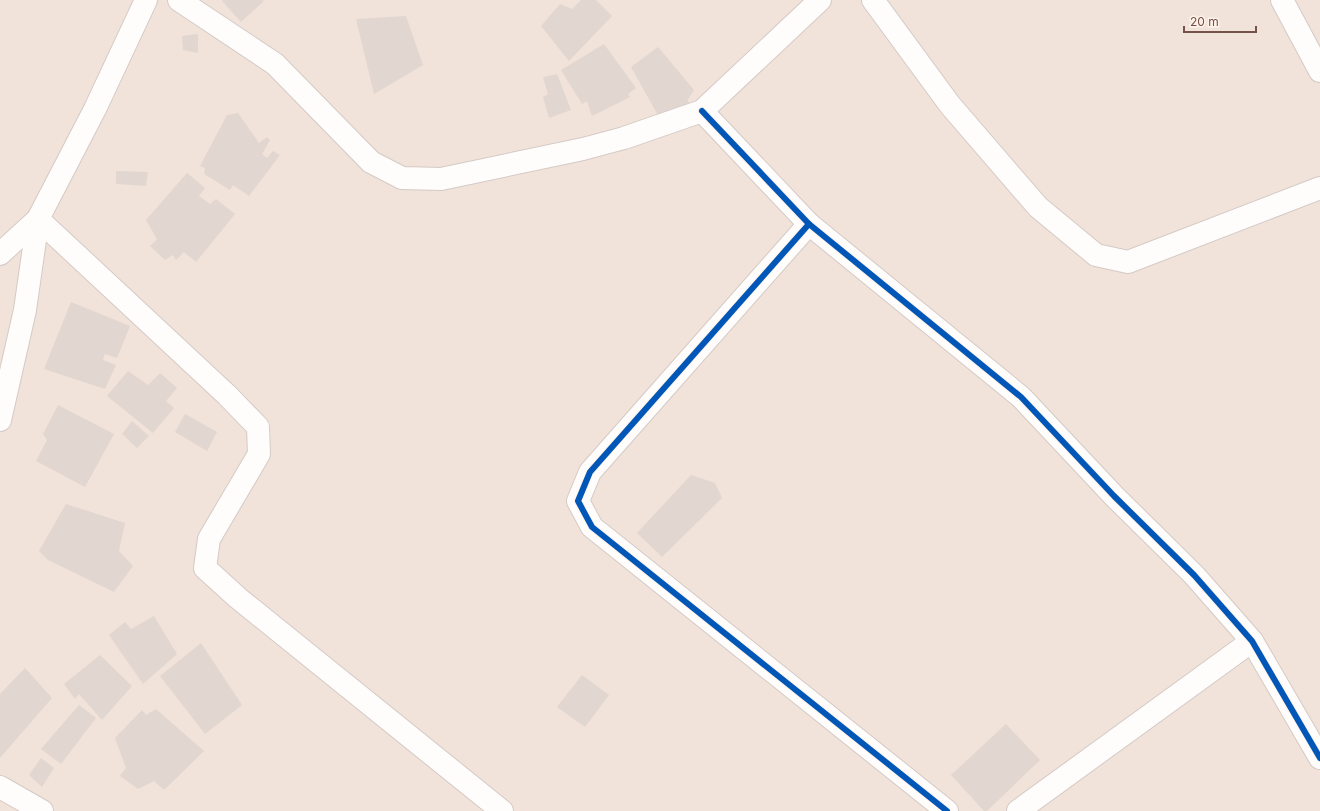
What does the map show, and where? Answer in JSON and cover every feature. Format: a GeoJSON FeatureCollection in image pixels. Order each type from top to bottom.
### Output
{"type":"FeatureCollection","features":[{"type":"Feature","properties":{"kind":"street"},"geometry":{"type":"LineString","coordinates":[[0,420],[25,310],[38,219],[95,109],[146,0]]}},
{"type":"Feature","properties":{"kind":"street"},"geometry":{"type":"LineString","coordinates":[[179,0],[275,64],[371,162],[402,178],[441,179],[582,149],[624,138],[702,112],[820,0]]}},
{"type":"Feature","properties":{"kind":"street"},"geometry":{"type":"LineString","coordinates":[[873,0],[950,104],[1038,206],[1096,255],[1128,262],[1320,188]]}},
{"type":"Feature","properties":{"kind":"street"},"geometry":{"type":"LineString","coordinates":[[1282,0],[1320,71]]}},
{"type":"Feature","properties":{"kind":"street"},"geometry":{"type":"LineString","coordinates":[[702,112],[809,224],[1021,398],[1114,496],[1194,575],[1252,641],[1320,758]]}},
{"type":"Feature","properties":{"kind":"street"},"geometry":{"type":"LineString","coordinates":[[0,254],[38,219]]}},
{"type":"Feature","properties":{"kind":"street"},"geometry":{"type":"LineString","coordinates":[[38,219],[211,379],[258,427],[259,454],[209,539],[205,568],[238,598],[502,811]]}},
{"type":"Feature","properties":{"kind":"street"},"geometry":{"type":"LineString","coordinates":[[809,224],[590,472],[578,501],[592,527],[947,811]]}},
{"type":"Feature","properties":{"kind":"street"},"geometry":{"type":"LineString","coordinates":[[1018,811],[1252,641]]}},
{"type":"Feature","properties":{"kind":"street"},"geometry":{"type":"LineString","coordinates":[[0,787],[42,811]]}},
{"type":"Feature","properties":{"kind":"shaded area"},"geometry":{"type":"Polygon","coordinates":[[[0,0],[1320,0],[1320,811],[0,811],[0,0]]]}},
{"type":"Feature","properties":{"kind":"building"},"geometry":{"type":"Polygon","coordinates":[[[581,0],[596,0],[612,16],[569,61],[541,26],[560,4],[572,9],[581,0]]]}},
{"type":"Feature","properties":{"kind":"building"},"geometry":{"type":"Polygon","coordinates":[[[222,1],[264,1],[241,22],[222,1]]]}},
{"type":"Feature","properties":{"kind":"building"},"geometry":{"type":"Polygon","coordinates":[[[406,16],[423,65],[374,94],[356,19],[406,16]]]}},
{"type":"Feature","properties":{"kind":"building"},"geometry":{"type":"Polygon","coordinates":[[[198,34],[198,53],[183,50],[182,36],[198,34]]]}},
{"type":"Feature","properties":{"kind":"building"},"geometry":{"type":"Polygon","coordinates":[[[604,44],[636,88],[628,94],[630,97],[592,116],[587,101],[582,104],[561,70],[604,44]]]}},
{"type":"Feature","properties":{"kind":"building"},"geometry":{"type":"Polygon","coordinates":[[[658,47],[694,90],[688,99],[689,105],[660,119],[631,67],[658,47]]]}},
{"type":"Feature","properties":{"kind":"building"},"geometry":{"type":"Polygon","coordinates":[[[557,74],[571,110],[549,118],[543,97],[548,94],[543,77],[557,74]]]}},
{"type":"Feature","properties":{"kind":"building"},"geometry":{"type":"Polygon","coordinates":[[[238,113],[259,143],[267,137],[270,140],[262,154],[267,158],[273,151],[280,155],[249,196],[233,185],[230,190],[204,174],[205,168],[200,166],[227,115],[238,113]]]}},
{"type":"Feature","properties":{"kind":"building"},"geometry":{"type":"Polygon","coordinates":[[[116,171],[148,172],[146,186],[116,184],[116,171]]]}},
{"type":"Feature","properties":{"kind":"building"},"geometry":{"type":"Polygon","coordinates":[[[187,173],[205,188],[199,196],[210,204],[216,199],[235,214],[196,262],[184,252],[176,260],[173,255],[165,260],[150,246],[157,239],[146,220],[187,173]]]}},
{"type":"Feature","properties":{"kind":"building"},"geometry":{"type":"Polygon","coordinates":[[[71,302],[130,326],[117,358],[105,354],[103,360],[116,365],[105,389],[44,369],[71,302]]]}},
{"type":"Feature","properties":{"kind":"building"},"geometry":{"type":"Polygon","coordinates":[[[128,371],[148,385],[160,373],[177,388],[166,401],[174,408],[153,433],[107,396],[128,371]]]}},
{"type":"Feature","properties":{"kind":"building"},"geometry":{"type":"Polygon","coordinates":[[[58,405],[114,434],[85,487],[36,461],[47,440],[43,434],[58,405]]]}},
{"type":"Feature","properties":{"kind":"building"},"geometry":{"type":"Polygon","coordinates":[[[185,414],[217,432],[207,451],[175,432],[185,414]]]}},
{"type":"Feature","properties":{"kind":"building"},"geometry":{"type":"Polygon","coordinates":[[[132,421],[149,436],[137,448],[122,434],[132,421]]]}},
{"type":"Feature","properties":{"kind":"building"},"geometry":{"type":"Polygon","coordinates":[[[691,475],[715,483],[722,498],[662,557],[637,533],[691,475]]]}},
{"type":"Feature","properties":{"kind":"building"},"geometry":{"type":"Polygon","coordinates":[[[66,504],[125,523],[119,551],[133,566],[114,592],[48,560],[39,551],[66,504]]]}},
{"type":"Feature","properties":{"kind":"building"},"geometry":{"type":"Polygon","coordinates":[[[154,616],[177,654],[143,684],[109,635],[125,622],[131,629],[154,616]]]}},
{"type":"Feature","properties":{"kind":"building"},"geometry":{"type":"Polygon","coordinates":[[[201,643],[242,705],[205,734],[160,676],[201,643]]]}},
{"type":"Feature","properties":{"kind":"building"},"geometry":{"type":"Polygon","coordinates":[[[100,655],[132,686],[102,720],[79,694],[75,699],[64,684],[100,655]]]}},
{"type":"Feature","properties":{"kind":"building"},"geometry":{"type":"Polygon","coordinates":[[[25,668],[52,698],[0,758],[0,694],[25,668]]]}},
{"type":"Feature","properties":{"kind":"building"},"geometry":{"type":"Polygon","coordinates":[[[582,675],[609,695],[585,727],[557,707],[582,675]]]}},
{"type":"Feature","properties":{"kind":"building"},"geometry":{"type":"Polygon","coordinates":[[[79,705],[96,718],[61,764],[41,749],[79,705]]]}},
{"type":"Feature","properties":{"kind":"building"},"geometry":{"type":"Polygon","coordinates":[[[156,709],[204,751],[164,790],[154,781],[138,789],[120,776],[126,768],[115,738],[142,710],[146,715],[156,709]]]}},
{"type":"Feature","properties":{"kind":"building"},"geometry":{"type":"Polygon","coordinates":[[[1006,724],[1040,760],[987,811],[984,811],[951,775],[1006,724]]]}},
{"type":"Feature","properties":{"kind":"building"},"geometry":{"type":"Polygon","coordinates":[[[41,758],[54,768],[42,787],[29,775],[41,758]]]}},
{"type":"Feature","properties":{"kind":"cycle path"},"geometry":{"type":"LineString","coordinates":[[702,111],[809,224],[1021,397],[1114,496],[1194,575],[1252,641],[1320,758]]}},
{"type":"Feature","properties":{"kind":"cycle path"},"geometry":{"type":"LineString","coordinates":[[809,224],[590,472],[578,501],[592,527],[947,811]]}}]}
